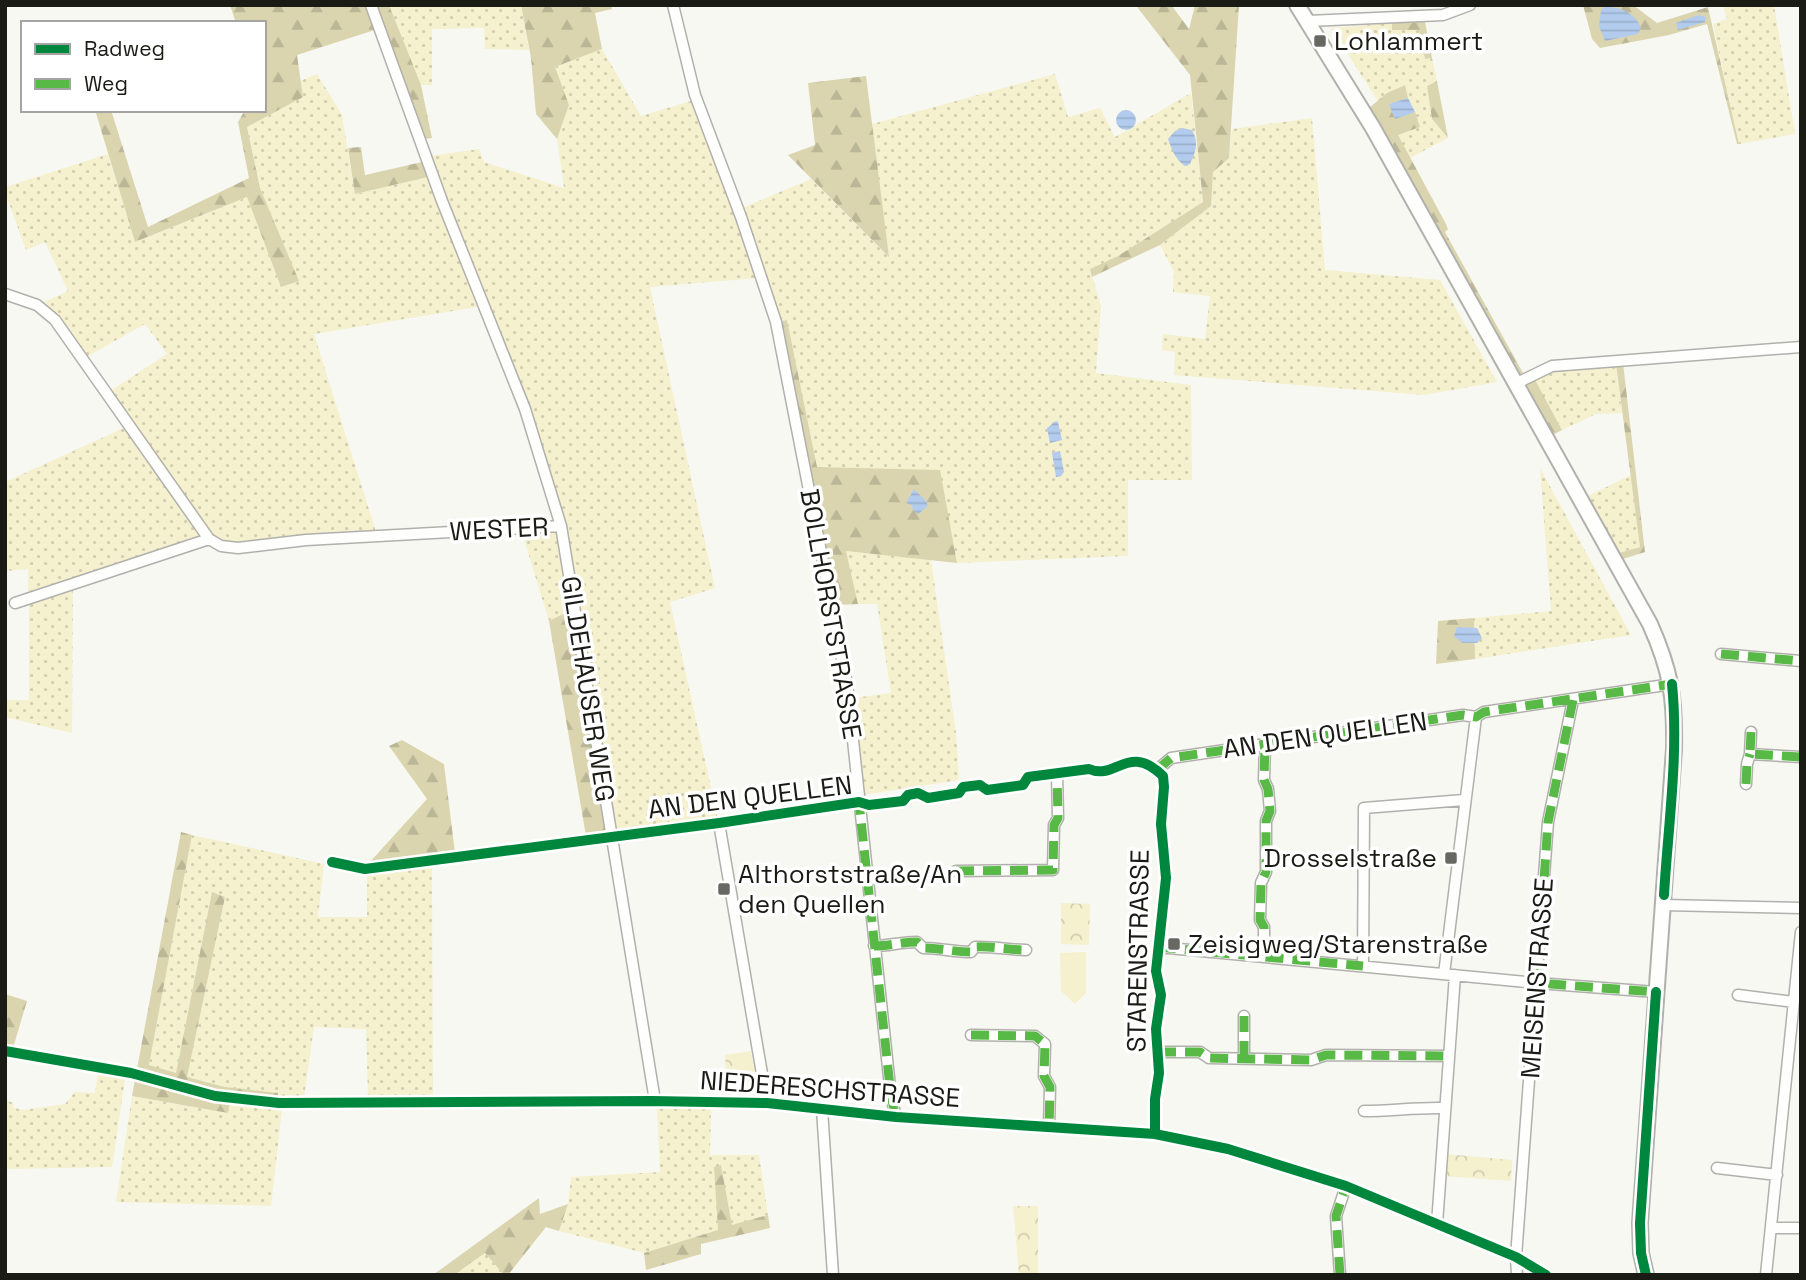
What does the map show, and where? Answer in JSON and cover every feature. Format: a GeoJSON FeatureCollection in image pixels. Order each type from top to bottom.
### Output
{"type":"FeatureCollection","features":[{"type":"Feature","properties":{"kind":"main road"},"geometry":{"type":"LineString","coordinates":[[1297,5],[1373,128],[1650,624],[1664,656],[1672,684],[1675,712],[1674,750],[1640,1223],[1641,1253],[1646,1275]]}},
{"type":"Feature","properties":{"kind":"street","name":"WESTER"},"geometry":{"type":"LineString","coordinates":[[209,538],[221,546],[238,548],[306,540],[561,526],[524,409],[442,201],[371,5]]}},
{"type":"Feature","properties":{"kind":"street","name":"BOLLHORSTSTRASSE"},"geometry":{"type":"LineString","coordinates":[[673,5],[695,95],[741,217],[776,322],[847,684],[891,1096],[897,1117]]}},
{"type":"Feature","properties":{"kind":"street"},"geometry":{"type":"LineString","coordinates":[[1308,21],[1443,15],[1471,5]]}},
{"type":"Feature","properties":{"kind":"street"},"geometry":{"type":"LineString","coordinates":[[5,294],[37,305],[55,320],[209,538],[15,603]]}},
{"type":"Feature","properties":{"kind":"street"},"geometry":{"type":"LineString","coordinates":[[1515,384],[1552,366],[1801,347]]}},
{"type":"Feature","properties":{"kind":"street","name":"GILDEHAUSER WEG"},"geometry":{"type":"LineString","coordinates":[[561,526],[655,1101]]}},
{"type":"Feature","properties":{"kind":"street"},"geometry":{"type":"LineString","coordinates":[[1721,654],[1801,660]]}},
{"type":"Feature","properties":{"kind":"street","name":"AN DEN QUELLEN"},"geometry":{"type":"LineString","coordinates":[[332,862],[365,869],[859,802],[869,805],[904,801],[908,795],[918,793],[928,798],[959,793],[964,787],[980,785],[987,790],[1023,785],[1028,777],[1089,769],[1102,771],[1134,761],[1145,763],[1157,770],[1171,758],[1463,715],[1476,718],[1484,712],[1672,684]]}},
{"type":"Feature","properties":{"kind":"street","name":"MEISENSTRASSE"},"geometry":{"type":"LineString","coordinates":[[1517,1275],[1516,1257],[1548,822],[1573,700]]}},
{"type":"Feature","properties":{"kind":"street"},"geometry":{"type":"LineString","coordinates":[[1437,1224],[1449,1056],[1449,975],[1464,800],[1476,718]]}},
{"type":"Feature","properties":{"kind":"street"},"geometry":{"type":"LineString","coordinates":[[1746,784],[1751,732]]}},
{"type":"Feature","properties":{"kind":"street"},"geometry":{"type":"LineString","coordinates":[[1264,956],[1264,927],[1260,920],[1261,883],[1266,872],[1266,821],[1270,811],[1268,789],[1264,780],[1265,744]]}},
{"type":"Feature","properties":{"kind":"street"},"geometry":{"type":"LineString","coordinates":[[1750,754],[1801,757]]}},
{"type":"Feature","properties":{"kind":"street","name":"STARENSTRASSE"},"geometry":{"type":"LineString","coordinates":[[1155,1135],[1155,1099],[1159,1073],[1156,1028],[1161,995],[1156,971],[1166,878],[1161,824],[1164,787],[1163,776],[1157,770]]}},
{"type":"Feature","properties":{"kind":"street"},"geometry":{"type":"LineString","coordinates":[[956,871],[1053,870],[1054,825],[1058,818],[1057,774]]}},
{"type":"Feature","properties":{"kind":"street"},"geometry":{"type":"LineString","coordinates":[[1363,966],[1364,808],[1464,800]]}},
{"type":"Feature","properties":{"kind":"street"},"geometry":{"type":"LineString","coordinates":[[719,823],[767,1103]]}},
{"type":"Feature","properties":{"kind":"street"},"geometry":{"type":"LineString","coordinates":[[1663,905],[1801,908]]}},
{"type":"Feature","properties":{"kind":"street"},"geometry":{"type":"LineString","coordinates":[[1766,1275],[1801,932]]}},
{"type":"Feature","properties":{"kind":"street"},"geometry":{"type":"LineString","coordinates":[[874,946],[888,946],[893,942],[917,942],[923,948],[945,948],[950,952],[971,952],[975,947],[999,946],[1007,950],[1026,950]]}},
{"type":"Feature","properties":{"kind":"street"},"geometry":{"type":"LineString","coordinates":[[1158,947],[1656,992]]}},
{"type":"Feature","properties":{"kind":"street"},"geometry":{"type":"LineString","coordinates":[[1738,995],[1794,1002]]}},
{"type":"Feature","properties":{"kind":"street"},"geometry":{"type":"LineString","coordinates":[[1244,1016],[1244,1059]]}},
{"type":"Feature","properties":{"kind":"street"},"geometry":{"type":"LineString","coordinates":[[971,1035],[1035,1036],[1045,1044],[1044,1076],[1050,1087],[1049,1128]]}},
{"type":"Feature","properties":{"kind":"street","name":"NIEDERESCHSTRASSE"},"geometry":{"type":"LineString","coordinates":[[5,1051],[131,1073],[215,1096],[279,1103],[767,1103],[897,1117],[1155,1135],[1228,1149],[1346,1186],[1516,1257],[1546,1275]]}},
{"type":"Feature","properties":{"kind":"street"},"geometry":{"type":"LineString","coordinates":[[1158,1052],[1200,1052],[1209,1058],[1311,1060],[1326,1055],[1449,1056]]}},
{"type":"Feature","properties":{"kind":"street"},"geometry":{"type":"LineString","coordinates":[[1364,1111],[1396,1112],[1405,1107],[1445,1108]]}},
{"type":"Feature","properties":{"kind":"street"},"geometry":{"type":"LineString","coordinates":[[822,1109],[833,1275]]}},
{"type":"Feature","properties":{"kind":"street"},"geometry":{"type":"LineString","coordinates":[[1717,1168],[1777,1175]]}},
{"type":"Feature","properties":{"kind":"street"},"geometry":{"type":"LineString","coordinates":[[1340,1275],[1336,1216],[1346,1186]]}},
{"type":"Feature","properties":{"kind":"street"},"geometry":{"type":"LineString","coordinates":[[1771,1228],[1801,1228]]}},
{"type":"Feature","properties":{"kind":"green space"},"geometry":{"type":"Polygon","coordinates":[[[230,5],[389,5],[421,85],[432,138],[424,139],[384,27],[297,55],[303,97],[247,127],[260,188],[299,281],[281,287],[247,197],[135,242],[96,112],[112,112],[148,227],[249,178],[238,122],[244,112],[266,112],[266,21],[235,21],[230,5]]]}},
{"type":"Feature","properties":{"kind":"green space"},"geometry":{"type":"Polygon","coordinates":[[[389,5],[521,5],[529,50],[485,49],[484,28],[432,29],[432,85],[421,85],[389,5]]]}},
{"type":"Feature","properties":{"kind":"green space"},"geometry":{"type":"Polygon","coordinates":[[[521,5],[611,5],[612,9],[595,13],[602,49],[555,67],[569,105],[557,139],[536,114],[531,58],[521,5]]]}},
{"type":"Feature","properties":{"kind":"green space"},"geometry":{"type":"Polygon","coordinates":[[[1195,5],[1239,5],[1229,158],[1213,172],[1211,206],[1160,245],[1092,277],[1090,269],[1118,256],[1203,202],[1190,75],[1137,7],[1172,6],[1189,29],[1195,5]]]}},
{"type":"Feature","properties":{"kind":"green space"},"geometry":{"type":"Polygon","coordinates":[[[1583,5],[1633,5],[1657,23],[1708,7],[1739,144],[1707,24],[1669,35],[1600,48],[1592,39],[1583,5]]]}},
{"type":"Feature","properties":{"kind":"green space"},"geometry":{"type":"Polygon","coordinates":[[[1723,5],[1774,5],[1795,134],[1739,144],[1713,24],[1727,19],[1723,5]]]}},
{"type":"Feature","properties":{"kind":"green space"},"geometry":{"type":"Polygon","coordinates":[[[1425,22],[1432,58],[1425,59],[1419,30],[1392,30],[1392,23],[1425,22]]]}},
{"type":"Feature","properties":{"kind":"green space"},"geometry":{"type":"Polygon","coordinates":[[[1392,23],[1393,30],[1419,30],[1425,59],[1432,58],[1437,81],[1427,86],[1432,119],[1448,138],[1410,158],[1397,135],[1420,127],[1405,85],[1387,93],[1378,101],[1331,28],[1392,23]]]}},
{"type":"Feature","properties":{"kind":"green space"},"geometry":{"type":"Polygon","coordinates":[[[602,49],[641,116],[691,101],[758,278],[650,287],[715,588],[670,602],[718,819],[615,832],[564,522],[528,405],[430,156],[479,149],[484,162],[564,188],[557,139],[569,105],[555,67],[602,49]]]}},
{"type":"Feature","properties":{"kind":"green space"},"geometry":{"type":"Polygon","coordinates":[[[317,74],[342,115],[355,194],[428,177],[477,307],[314,334],[376,532],[304,535],[240,545],[223,542],[212,534],[110,391],[167,354],[145,324],[88,356],[59,315],[42,303],[68,291],[45,242],[26,250],[5,187],[108,154],[135,242],[247,197],[281,287],[298,281],[260,188],[247,127],[302,97],[300,81],[317,74]]]}},
{"type":"Feature","properties":{"kind":"green space"},"geometry":{"type":"Polygon","coordinates":[[[1055,74],[1068,117],[1100,108],[1115,137],[1191,93],[1203,202],[1118,256],[1090,269],[1101,306],[1096,373],[1191,385],[1192,480],[1128,480],[1128,556],[957,563],[939,470],[817,467],[787,320],[781,321],[742,208],[811,179],[888,256],[872,124],[1055,74]]]}},
{"type":"Feature","properties":{"kind":"green space"},"geometry":{"type":"Polygon","coordinates":[[[866,76],[889,257],[788,155],[815,145],[808,83],[866,76]]]}},
{"type":"Feature","properties":{"kind":"green space"},"geometry":{"type":"Polygon","coordinates":[[[1437,81],[1448,138],[1432,119],[1427,86],[1437,81]]]}},
{"type":"Feature","properties":{"kind":"green space"},"geometry":{"type":"Polygon","coordinates":[[[1405,85],[1408,98],[1390,104],[1395,118],[1415,112],[1420,127],[1398,135],[1446,224],[1448,229],[1445,232],[1523,373],[1518,375],[1369,108],[1387,93],[1405,85]]]}},
{"type":"Feature","properties":{"kind":"green space"},"geometry":{"type":"Polygon","coordinates":[[[1312,118],[1325,270],[1440,280],[1497,382],[1424,395],[1174,375],[1175,352],[1162,350],[1163,334],[1205,339],[1210,296],[1173,292],[1174,272],[1160,245],[1211,206],[1213,172],[1229,158],[1232,129],[1312,118]]]}},
{"type":"Feature","properties":{"kind":"green space"},"geometry":{"type":"Polygon","coordinates":[[[361,147],[365,175],[422,162],[428,177],[355,194],[348,148],[361,147]]]}},
{"type":"Feature","properties":{"kind":"green space"},"geometry":{"type":"Polygon","coordinates":[[[787,320],[817,467],[940,470],[957,563],[846,551],[858,604],[837,605],[776,322],[787,320]]]}},
{"type":"Feature","properties":{"kind":"green space"},"geometry":{"type":"Polygon","coordinates":[[[1623,363],[1645,552],[1623,559],[1619,553],[1640,547],[1616,364],[1623,363]]]}},
{"type":"Feature","properties":{"kind":"green space"},"geometry":{"type":"Polygon","coordinates":[[[1616,364],[1622,413],[1596,414],[1562,430],[1534,378],[1553,369],[1616,364]]]}},
{"type":"Feature","properties":{"kind":"green space"},"geometry":{"type":"Polygon","coordinates":[[[1534,378],[1562,430],[1551,436],[1525,383],[1534,378]]]}},
{"type":"Feature","properties":{"kind":"green space"},"geometry":{"type":"Polygon","coordinates":[[[124,428],[202,537],[28,594],[28,569],[5,571],[5,482],[124,428]]]}},
{"type":"Feature","properties":{"kind":"green space"},"geometry":{"type":"Polygon","coordinates":[[[1540,468],[1631,635],[1475,659],[1474,618],[1551,611],[1540,468]]]}},
{"type":"Feature","properties":{"kind":"green space"},"geometry":{"type":"Polygon","coordinates":[[[1631,475],[1640,547],[1619,553],[1586,497],[1631,475]]]}},
{"type":"Feature","properties":{"kind":"green space"},"geometry":{"type":"Polygon","coordinates":[[[557,530],[571,610],[549,621],[522,533],[557,530]]]}},
{"type":"Feature","properties":{"kind":"green space"},"geometry":{"type":"Polygon","coordinates":[[[846,551],[931,560],[956,733],[959,780],[862,795],[853,698],[891,693],[877,604],[858,604],[846,551]]]}},
{"type":"Feature","properties":{"kind":"green space"},"geometry":{"type":"Polygon","coordinates":[[[73,588],[72,733],[5,717],[5,700],[29,700],[29,602],[73,588]]]}},
{"type":"Feature","properties":{"kind":"green space"},"geometry":{"type":"Polygon","coordinates":[[[571,610],[608,833],[586,836],[549,621],[571,610]]]}},
{"type":"Feature","properties":{"kind":"green space"},"geometry":{"type":"Polygon","coordinates":[[[1474,618],[1475,659],[1436,664],[1438,621],[1474,618]]]}},
{"type":"Feature","properties":{"kind":"green space"},"geometry":{"type":"Polygon","coordinates":[[[402,740],[444,764],[455,853],[369,863],[427,799],[389,746],[402,740]]]}},
{"type":"Feature","properties":{"kind":"green space"},"geometry":{"type":"Polygon","coordinates":[[[181,832],[192,835],[149,1065],[176,1073],[212,892],[225,897],[187,1077],[225,1087],[278,1093],[277,1099],[230,1102],[228,1113],[132,1096],[181,832]]]}},
{"type":"Feature","properties":{"kind":"green space"},"geometry":{"type":"Polygon","coordinates":[[[192,835],[324,864],[318,917],[367,917],[367,872],[432,866],[433,1095],[368,1098],[366,1029],[314,1027],[304,1097],[277,1100],[187,1077],[225,897],[212,892],[176,1074],[149,1066],[192,835]]]}},
{"type":"Feature","properties":{"kind":"green space"},"geometry":{"type":"Polygon","coordinates":[[[1061,903],[1090,904],[1089,945],[1061,944],[1061,903]]]}},
{"type":"Feature","properties":{"kind":"green space"},"geometry":{"type":"Polygon","coordinates":[[[1086,952],[1086,993],[1075,1004],[1061,991],[1060,953],[1086,952]]]}},
{"type":"Feature","properties":{"kind":"green space"},"geometry":{"type":"Polygon","coordinates":[[[5,994],[27,1001],[13,1048],[5,1047],[5,994]]]}},
{"type":"Feature","properties":{"kind":"green space"},"geometry":{"type":"Polygon","coordinates":[[[751,1051],[758,1093],[754,1097],[727,1096],[725,1055],[751,1051]]]}},
{"type":"Feature","properties":{"kind":"green space"},"geometry":{"type":"Polygon","coordinates":[[[98,1073],[125,1079],[112,1167],[5,1169],[5,1101],[12,1102],[14,1108],[24,1110],[65,1104],[75,1092],[95,1093],[98,1073]]]}},
{"type":"Feature","properties":{"kind":"green space"},"geometry":{"type":"Polygon","coordinates":[[[132,1096],[228,1113],[230,1102],[282,1110],[271,1206],[116,1202],[132,1096]]]}},
{"type":"Feature","properties":{"kind":"green space"},"geometry":{"type":"Polygon","coordinates":[[[657,1107],[711,1108],[710,1155],[759,1155],[768,1215],[732,1226],[721,1165],[714,1168],[719,1230],[644,1253],[559,1231],[568,1204],[571,1177],[660,1172],[657,1107]]]}},
{"type":"Feature","properties":{"kind":"green space"},"geometry":{"type":"Polygon","coordinates":[[[1445,1154],[1512,1160],[1511,1181],[1444,1176],[1445,1154]]]}},
{"type":"Feature","properties":{"kind":"green space"},"geometry":{"type":"Polygon","coordinates":[[[721,1165],[732,1225],[768,1215],[770,1228],[701,1244],[701,1254],[646,1270],[644,1253],[718,1230],[714,1167],[721,1165]]]}},
{"type":"Feature","properties":{"kind":"green space"},"geometry":{"type":"Polygon","coordinates":[[[539,1198],[540,1214],[568,1204],[559,1231],[546,1227],[508,1275],[504,1275],[485,1253],[454,1275],[433,1275],[539,1198]]]}},
{"type":"Feature","properties":{"kind":"green space"},"geometry":{"type":"Polygon","coordinates":[[[1013,1206],[1038,1206],[1038,1275],[1019,1275],[1013,1206]]]}},
{"type":"Feature","properties":{"kind":"green space"},"geometry":{"type":"Polygon","coordinates":[[[485,1253],[504,1275],[454,1275],[485,1253]]]}},
{"type":"Feature","properties":{"kind":"water"},"geometry":{"type":"Polygon","coordinates":[[[1604,7],[1621,9],[1635,18],[1641,28],[1638,34],[1605,41],[1599,26],[1601,10],[1604,7]]]}},
{"type":"Feature","properties":{"kind":"water"},"geometry":{"type":"Polygon","coordinates":[[[1699,15],[1706,17],[1705,22],[1678,30],[1676,23],[1699,15]]]}},
{"type":"Feature","properties":{"kind":"water"},"geometry":{"type":"Polygon","coordinates":[[[1408,98],[1415,112],[1395,119],[1389,104],[1408,98]]]}},
{"type":"Feature","properties":{"kind":"water"},"geometry":{"type":"Polygon","coordinates":[[[1122,110],[1130,110],[1136,120],[1130,130],[1122,130],[1116,124],[1116,116],[1122,110]]]}},
{"type":"Feature","properties":{"kind":"water"},"geometry":{"type":"Polygon","coordinates":[[[1182,128],[1192,130],[1196,143],[1190,164],[1185,166],[1172,151],[1168,139],[1182,128]]]}},
{"type":"Feature","properties":{"kind":"water"},"geometry":{"type":"Polygon","coordinates":[[[1056,421],[1062,440],[1050,443],[1047,428],[1056,421]]]}},
{"type":"Feature","properties":{"kind":"water"},"geometry":{"type":"Polygon","coordinates":[[[1060,451],[1064,472],[1056,477],[1052,453],[1060,451]]]}},
{"type":"Feature","properties":{"kind":"water"},"geometry":{"type":"Polygon","coordinates":[[[914,489],[928,506],[918,514],[912,505],[906,503],[914,489]]]}},
{"type":"Feature","properties":{"kind":"water"},"geometry":{"type":"Polygon","coordinates":[[[1457,627],[1477,628],[1482,638],[1477,643],[1462,643],[1454,636],[1457,627]]]}},
{"type":"Feature","properties":{"kind":"marked path"},"geometry":{"type":"LineString","coordinates":[[1721,654],[1801,661]]}},
{"type":"Feature","properties":{"kind":"marked path"},"geometry":{"type":"LineString","coordinates":[[1157,770],[1171,758],[1463,715],[1476,717],[1484,712],[1672,684]]}},
{"type":"Feature","properties":{"kind":"marked path"},"geometry":{"type":"LineString","coordinates":[[1573,700],[1548,822],[1537,983],[1656,992]]}},
{"type":"Feature","properties":{"kind":"marked path"},"geometry":{"type":"LineString","coordinates":[[1751,732],[1750,754],[1801,757]]}},
{"type":"Feature","properties":{"kind":"marked path"},"geometry":{"type":"LineString","coordinates":[[1264,956],[1264,927],[1260,920],[1261,883],[1266,872],[1266,821],[1270,811],[1268,789],[1264,780],[1265,744]]}},
{"type":"Feature","properties":{"kind":"marked path"},"geometry":{"type":"LineString","coordinates":[[1746,784],[1750,754]]}},
{"type":"Feature","properties":{"kind":"marked path"},"geometry":{"type":"LineString","coordinates":[[956,871],[1053,870],[1054,825],[1058,818],[1057,774]]}},
{"type":"Feature","properties":{"kind":"marked path"},"geometry":{"type":"LineString","coordinates":[[864,804],[859,802],[891,1096],[896,1117]]}},
{"type":"Feature","properties":{"kind":"marked path"},"geometry":{"type":"LineString","coordinates":[[874,946],[917,942],[923,948],[965,952],[971,952],[975,947],[1026,950]]}},
{"type":"Feature","properties":{"kind":"marked path"},"geometry":{"type":"LineString","coordinates":[[1158,947],[1363,966]]}},
{"type":"Feature","properties":{"kind":"marked path"},"geometry":{"type":"LineString","coordinates":[[1244,1016],[1244,1059]]}},
{"type":"Feature","properties":{"kind":"marked path"},"geometry":{"type":"LineString","coordinates":[[971,1035],[1035,1036],[1045,1044],[1044,1076],[1050,1087],[1049,1128]]}},
{"type":"Feature","properties":{"kind":"marked path"},"geometry":{"type":"LineString","coordinates":[[1158,1052],[1200,1052],[1209,1058],[1311,1060],[1326,1055],[1449,1056]]}},
{"type":"Feature","properties":{"kind":"marked path"},"geometry":{"type":"LineString","coordinates":[[1340,1275],[1336,1216],[1346,1186]]}},
{"type":"Feature","properties":{"kind":"cycle path"},"geometry":{"type":"LineString","coordinates":[[1664,895],[1674,763],[1672,684]]}},
{"type":"Feature","properties":{"kind":"cycle path"},"geometry":{"type":"LineString","coordinates":[[332,862],[365,869],[859,802],[869,805],[903,801],[908,795],[918,793],[928,798],[959,793],[963,787],[980,785],[987,790],[1023,785],[1028,777],[1089,769],[1107,770],[1131,762],[1140,762],[1151,766],[1163,776],[1164,787],[1161,824],[1166,878],[1156,971],[1161,995],[1156,1029],[1159,1073],[1155,1099],[1155,1134]]}},
{"type":"Feature","properties":{"kind":"cycle path"},"geometry":{"type":"LineString","coordinates":[[1646,1275],[1641,1253],[1640,1223],[1656,992]]}},
{"type":"Feature","properties":{"kind":"cycle path"},"geometry":{"type":"LineString","coordinates":[[5,1051],[131,1073],[215,1096],[279,1103],[767,1103],[896,1117],[1155,1134],[1228,1149],[1346,1186],[1516,1257],[1546,1275]]}},
{"type":"Feature","properties":{"kind":"place","name":"Lohlammert"},"geometry":{"type":"Point","coordinates":[1320,41]}},
{"type":"Feature","properties":{"kind":"place","name":"Drosselstraße"},"geometry":{"type":"Point","coordinates":[1451,858]}},
{"type":"Feature","properties":{"kind":"place","name":"Althorststraße/An den Quellen"},"geometry":{"type":"Point","coordinates":[724,889]}},
{"type":"Feature","properties":{"kind":"place","name":"Zeisigweg/Starenstraße"},"geometry":{"type":"Point","coordinates":[1174,944]}}]}
